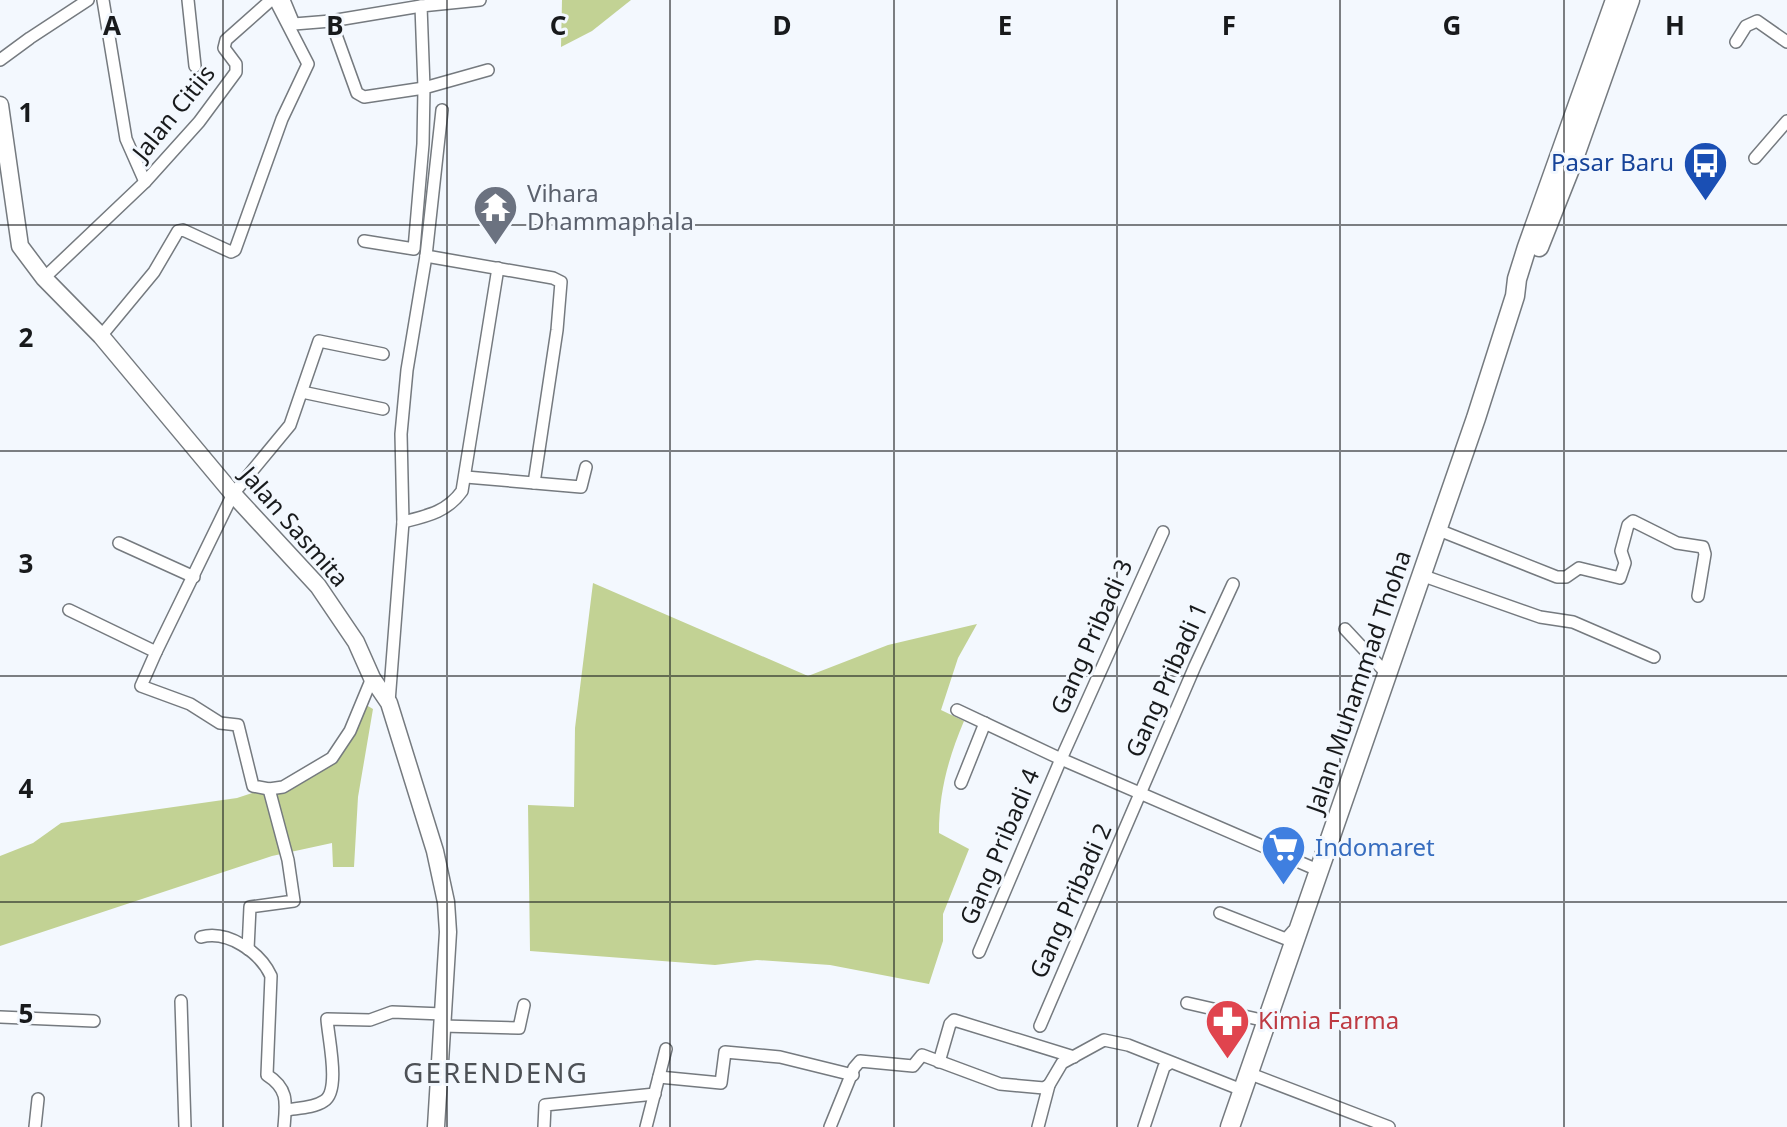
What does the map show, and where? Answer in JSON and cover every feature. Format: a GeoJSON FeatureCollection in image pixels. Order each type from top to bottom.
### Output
{"type":"FeatureCollection","features":[{"type":"Feature","properties":{"kind":"main road","name":"Jalan Muhammad Thoha"},"geometry":{"type":"LineString","coordinates":[[1230,1127],[1476,418],[1515,296],[1527,247],[1615,0]]}},
{"type":"Feature","properties":{"kind":"main road","name":"Jalan Muhammad Thoha"},"geometry":{"type":"LineString","coordinates":[[1515,296],[1524,284],[1566,178],[1630,0]]}},
{"type":"Feature","properties":{"kind":"street","name":"Jalan Citiis"},"geometry":{"type":"LineString","coordinates":[[103,0],[126,139],[145,182]]}},
{"type":"Feature","properties":{"kind":"street"},"geometry":{"type":"LineString","coordinates":[[188,0],[195,66]]}},
{"type":"Feature","properties":{"kind":"street","name":"Jalan Citiis"},"geometry":{"type":"LineString","coordinates":[[44,278],[145,182],[199,122],[236,72],[236,64],[224,48],[226,40],[273,0]]}},
{"type":"Feature","properties":{"kind":"street"},"geometry":{"type":"LineString","coordinates":[[101,336],[154,272],[178,231],[183,230],[231,252],[235,250],[282,119],[308,64],[284,7],[273,0]]}},
{"type":"Feature","properties":{"kind":"street"},"geometry":{"type":"LineString","coordinates":[[291,25],[480,0]]}},
{"type":"Feature","properties":{"kind":"street"},"geometry":{"type":"LineString","coordinates":[[0,60],[85,1]]}},
{"type":"Feature","properties":{"kind":"street"},"geometry":{"type":"LineString","coordinates":[[383,354],[319,341],[290,425],[233,494],[141,686],[190,704],[220,723],[238,725],[253,786],[269,789],[283,787],[332,758],[380,690],[403,522],[401,434],[407,370],[427,252],[430,153],[421,6]]}},
{"type":"Feature","properties":{"kind":"street"},"geometry":{"type":"LineString","coordinates":[[331,21],[359,96],[424,88],[488,70]]}},
{"type":"Feature","properties":{"kind":"street"},"geometry":{"type":"LineString","coordinates":[[1736,42],[1746,26],[1757,21],[1787,42]]}},
{"type":"Feature","properties":{"kind":"street","name":"Jalan Sasmita"},"geometry":{"type":"LineString","coordinates":[[0,105],[20,246],[44,278],[101,336],[233,494],[318,586],[356,642],[380,690],[435,851],[446,902],[448,932],[436,1127]]}},
{"type":"Feature","properties":{"kind":"street"},"geometry":{"type":"LineString","coordinates":[[414,249],[430,153],[442,110]]}},
{"type":"Feature","properties":{"kind":"street"},"geometry":{"type":"LineString","coordinates":[[1755,158],[1787,121]]}},
{"type":"Feature","properties":{"kind":"street"},"geometry":{"type":"LineString","coordinates":[[364,241],[553,278],[562,286],[534,483]]}},
{"type":"Feature","properties":{"kind":"street"},"geometry":{"type":"LineString","coordinates":[[403,522],[436,514],[453,503],[462,491],[498,268]]}},
{"type":"Feature","properties":{"kind":"street"},"geometry":{"type":"LineString","coordinates":[[302,392],[383,409]]}},
{"type":"Feature","properties":{"kind":"street"},"geometry":{"type":"LineString","coordinates":[[466,477],[581,487],[586,467]]}},
{"type":"Feature","properties":{"kind":"street"},"geometry":{"type":"LineString","coordinates":[[1436,529],[1557,577],[1566,577],[1579,568],[1620,578],[1625,563],[1621,551],[1628,525],[1633,521],[1677,543],[1703,547],[1705,554],[1698,596]]}},
{"type":"Feature","properties":{"kind":"street","name":"Gang Pribadi 3"},"geometry":{"type":"LineString","coordinates":[[1061,759],[1163,532]]}},
{"type":"Feature","properties":{"kind":"street"},"geometry":{"type":"LineString","coordinates":[[119,543],[194,577]]}},
{"type":"Feature","properties":{"kind":"street"},"geometry":{"type":"LineString","coordinates":[[1421,575],[1540,617],[1573,622],[1654,657]]}},
{"type":"Feature","properties":{"kind":"street","name":"Gang Pribadi 1"},"geometry":{"type":"LineString","coordinates":[[1142,794],[1233,584]]}},
{"type":"Feature","properties":{"kind":"street"},"geometry":{"type":"LineString","coordinates":[[69,610],[156,652]]}},
{"type":"Feature","properties":{"kind":"street"},"geometry":{"type":"LineString","coordinates":[[1345,629],[1387,674]]}},
{"type":"Feature","properties":{"kind":"street"},"geometry":{"type":"LineString","coordinates":[[957,710],[1061,759],[1320,871]]}},
{"type":"Feature","properties":{"kind":"street"},"geometry":{"type":"LineString","coordinates":[[961,783],[985,723]]}},
{"type":"Feature","properties":{"kind":"street","name":"Gang Pribadi 4"},"geometry":{"type":"LineString","coordinates":[[979,952],[1061,759]]}},
{"type":"Feature","properties":{"kind":"street"},"geometry":{"type":"LineString","coordinates":[[248,949],[250,907],[294,901],[288,860],[269,789]]}},
{"type":"Feature","properties":{"kind":"street","name":"Gang Pribadi 2"},"geometry":{"type":"LineString","coordinates":[[1040,1026],[1142,794]]}},
{"type":"Feature","properties":{"kind":"street"},"geometry":{"type":"LineString","coordinates":[[1220,913],[1286,939],[1293,931],[1298,931]]}},
{"type":"Feature","properties":{"kind":"street"},"geometry":{"type":"LineString","coordinates":[[201,937],[211,934],[248,949],[264,961],[271,976],[267,1075],[280,1083],[284,1094],[284,1127]]}},
{"type":"Feature","properties":{"kind":"street"},"geometry":{"type":"LineString","coordinates":[[181,1001],[185,1127]]}},
{"type":"Feature","properties":{"kind":"street"},"geometry":{"type":"LineString","coordinates":[[1187,1003],[1266,1021]]}},
{"type":"Feature","properties":{"kind":"street"},"geometry":{"type":"LineString","coordinates":[[286,1110],[322,1103],[329,1097],[334,1081],[327,1019],[370,1020],[392,1012],[516,1029],[521,1026],[524,1005]]}},
{"type":"Feature","properties":{"kind":"street"},"geometry":{"type":"LineString","coordinates":[[0,1017],[94,1021]]}},
{"type":"Feature","properties":{"kind":"street"},"geometry":{"type":"LineString","coordinates":[[939,1062],[950,1024],[954,1020],[1074,1057]]}},
{"type":"Feature","properties":{"kind":"street"},"geometry":{"type":"LineString","coordinates":[[1038,1127],[1049,1085],[1062,1063],[1104,1040],[1128,1045],[1170,1063],[1245,1082],[1389,1127]]}},
{"type":"Feature","properties":{"kind":"street"},"geometry":{"type":"LineString","coordinates":[[646,1127],[666,1049]]}},
{"type":"Feature","properties":{"kind":"street"},"geometry":{"type":"LineString","coordinates":[[659,1077],[721,1083],[725,1052],[780,1057],[853,1075]]}},
{"type":"Feature","properties":{"kind":"street"},"geometry":{"type":"LineString","coordinates":[[830,1127],[854,1068],[860,1061],[913,1066],[922,1055],[1000,1084],[1044,1088],[1049,1085]]}},
{"type":"Feature","properties":{"kind":"street"},"geometry":{"type":"LineString","coordinates":[[1144,1127],[1164,1067],[1170,1063]]}},
{"type":"Feature","properties":{"kind":"street"},"geometry":{"type":"LineString","coordinates":[[544,1127],[545,1105],[655,1094]]}},
{"type":"Feature","properties":{"kind":"street"},"geometry":{"type":"LineString","coordinates":[[35,1127],[38,1099]]}},
{"type":"Feature","properties":{"kind":"green space"},"geometry":{"type":"Polygon","coordinates":[[[562,0],[631,0],[592,31],[561,47],[562,0]]]}},
{"type":"Feature","properties":{"kind":"green space"},"geometry":{"type":"Polygon","coordinates":[[[593,583],[808,676],[888,645],[977,624],[958,658],[941,710],[964,721],[946,776],[939,833],[969,849],[943,914],[943,941],[929,984],[830,965],[757,960],[715,965],[530,951],[528,805],[574,807],[575,728],[593,583]]]}},
{"type":"Feature","properties":{"kind":"green space"},"geometry":{"type":"Polygon","coordinates":[[[361,702],[373,709],[358,797],[354,867],[333,867],[332,843],[272,856],[0,946],[0,856],[33,843],[61,823],[237,798],[292,780],[328,757],[361,702]]]}},
{"type":"Feature","properties":{"kind":"place","name":"Pasar Baru"},"geometry":{"type":"Point","coordinates":[1705,202]}},
{"type":"Feature","properties":{"kind":"place","name":"Vihara Dhammaphala"},"geometry":{"type":"Point","coordinates":[496,247]}},
{"type":"Feature","properties":{"kind":"place","name":"Indomaret"},"geometry":{"type":"Point","coordinates":[1284,887]}},
{"type":"Feature","properties":{"kind":"place","name":"Kimia Farma"},"geometry":{"type":"Point","coordinates":[1227,1060]}},
{"type":"Feature","properties":{"kind":"district","name":"GERENDENG"},"geometry":{"type":"Point","coordinates":[496,1073]}}]}
